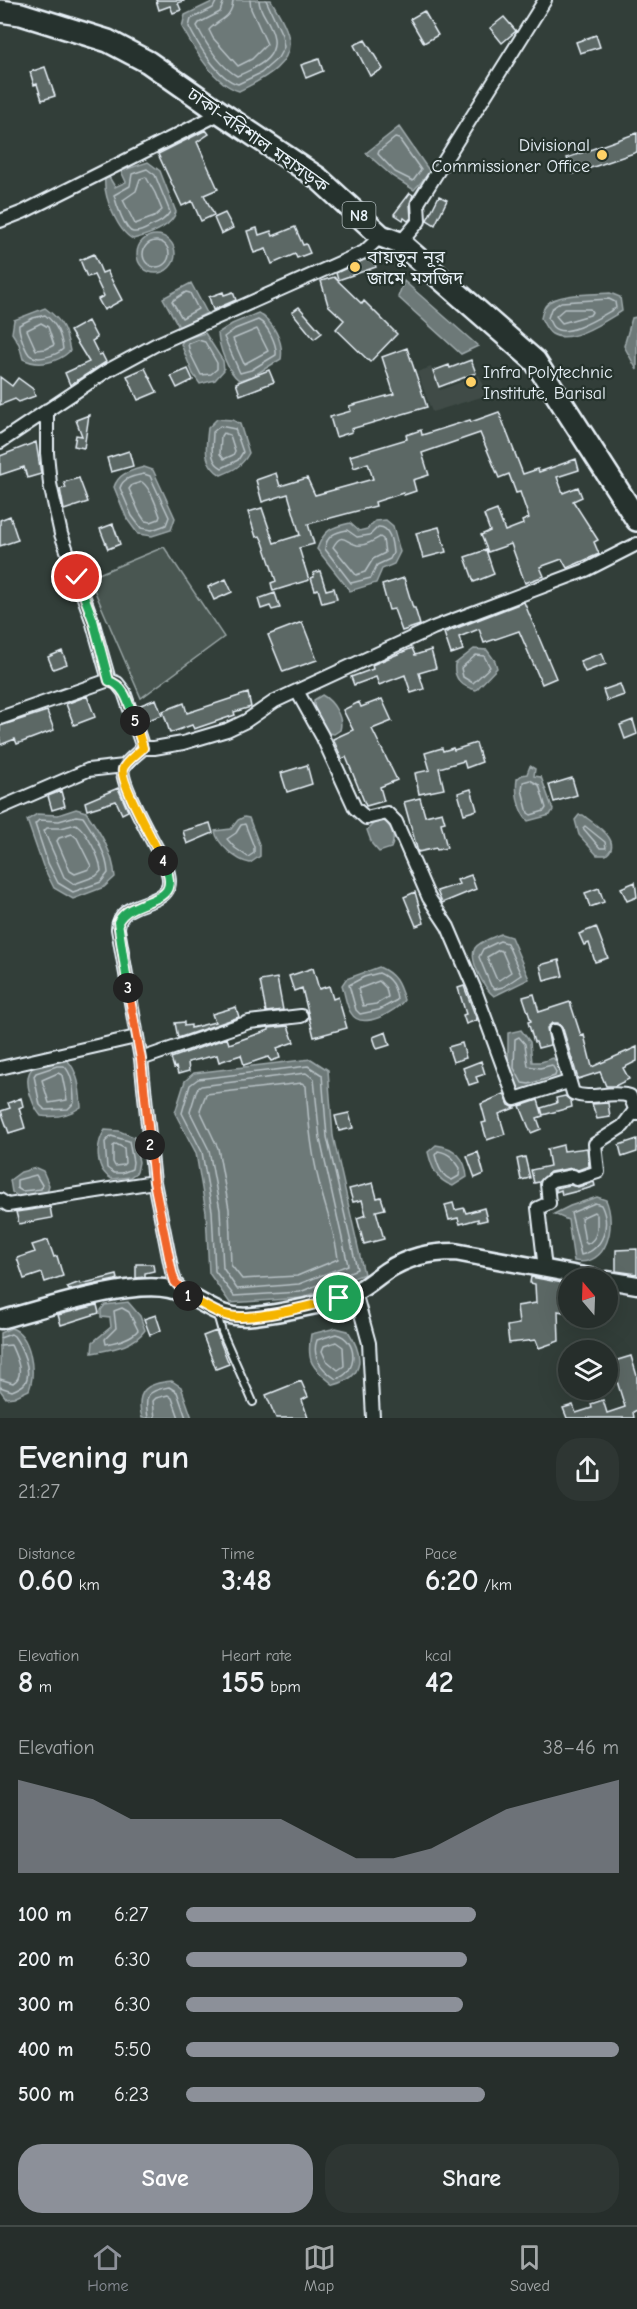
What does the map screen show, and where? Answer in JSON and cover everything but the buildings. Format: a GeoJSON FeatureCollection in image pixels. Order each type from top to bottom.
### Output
{"type":"FeatureCollection","features":[{"type":"Feature","properties":{"kind":"highway","name":"ঢাকা-বরিশাল মহাসড়ক"},"geometry":{"type":"LineString","coordinates":[[0,12],[21,14],[108,41],[148,62],[221,114],[318,178],[535,361],[637,520]]}},
{"type":"Feature","properties":{"kind":"street"},"geometry":{"type":"LineString","coordinates":[[0,442],[105,372],[155,345],[364,252],[419,221],[418,203],[540,2]]}},
{"type":"Feature","properties":{"kind":"street"},"geometry":{"type":"LineString","coordinates":[[0,221],[23,212],[221,114]]}},
{"type":"Feature","properties":{"kind":"street"},"geometry":{"type":"LineString","coordinates":[[47,410],[50,484],[61,534],[93,620],[109,681]]}},
{"type":"Feature","properties":{"kind":"street"},"geometry":{"type":"LineString","coordinates":[[185,1294],[175,1282],[172,1272],[154,1182],[141,1059],[118,922],[129,909],[168,891],[169,873],[131,797],[122,775],[124,766],[143,748],[183,743],[227,730],[297,691],[433,628],[586,570],[637,544]]}},
{"type":"Feature","properties":{"kind":"street"},"geometry":{"type":"LineString","coordinates":[[0,718],[109,681],[117,683],[124,692],[143,748]]}},
{"type":"Feature","properties":{"kind":"street"},"geometry":{"type":"LineString","coordinates":[[297,691],[322,736],[355,808],[366,818],[387,813],[396,822],[429,898],[448,927],[475,990],[515,1099],[568,1082]]}},
{"type":"Feature","properties":{"kind":"street"},"geometry":{"type":"LineString","coordinates":[[0,808],[88,770],[124,766]]}},
{"type":"Feature","properties":{"kind":"street"},"geometry":{"type":"LineString","coordinates":[[141,1059],[249,1022],[301,1016]]}},
{"type":"Feature","properties":{"kind":"street"},"geometry":{"type":"LineString","coordinates":[[545,1269],[538,1208],[549,1203],[547,1184],[552,1180],[573,1176],[576,1179],[598,1172],[595,1144],[623,1126],[636,1112],[630,1096],[613,1093],[583,1098],[573,1093],[555,1030]]}},
{"type":"Feature","properties":{"kind":"street"},"geometry":{"type":"LineString","coordinates":[[0,1068],[136,1037]]}},
{"type":"Feature","properties":{"kind":"street"},"geometry":{"type":"LineString","coordinates":[[0,1200],[8,1205],[154,1182]]}},
{"type":"Feature","properties":{"kind":"street"},"geometry":{"type":"LineString","coordinates":[[0,1320],[103,1294],[141,1288],[169,1289],[185,1294],[217,1312],[239,1317],[256,1316],[322,1302],[355,1292],[408,1259],[437,1252],[455,1252],[558,1271]]}},
{"type":"Feature","properties":{"kind":"street"},"geometry":{"type":"LineString","coordinates":[[618,1282],[637,1287]]}},
{"type":"Feature","properties":{"kind":"street"},"geometry":{"type":"LineString","coordinates":[[355,1292],[369,1343],[373,1418]]}},
{"type":"Feature","properties":{"kind":"lane"},"geometry":{"type":"LineString","coordinates":[[217,1312],[222,1332],[253,1402]]}},
{"type":"Feature","properties":{"kind":"shaded area","name":"Infra Polytechnic Institute, Barisal"},"geometry":{"type":"Polygon","coordinates":[[[431,367],[440,390],[479,375],[488,395],[432,412],[417,372],[431,367]]]}},
{"type":"Feature","properties":{"kind":"shaded area"},"geometry":{"type":"Polygon","coordinates":[[[164,547],[224,637],[141,698],[89,578],[164,547]]]}},
{"type":"Feature","properties":{"kind":"water"},"geometry":{"type":"Polygon","coordinates":[[[216,0],[271,0],[288,35],[289,45],[282,63],[257,82],[239,91],[221,81],[213,73],[182,27],[185,15],[216,0]]]}},
{"type":"Feature","properties":{"kind":"water"},"geometry":{"type":"Polygon","coordinates":[[[399,127],[430,172],[414,190],[392,176],[366,153],[399,127]]]}},
{"type":"Feature","properties":{"kind":"water"},"geometry":{"type":"Polygon","coordinates":[[[148,162],[160,171],[176,212],[164,227],[133,239],[122,229],[113,213],[106,195],[105,179],[109,177],[115,187],[126,182],[121,171],[148,162]]]}},
{"type":"Feature","properties":{"kind":"water"},"geometry":{"type":"Polygon","coordinates":[[[156,235],[163,236],[169,241],[174,247],[174,261],[169,267],[163,272],[156,273],[149,272],[143,267],[138,261],[137,254],[138,247],[143,241],[149,236],[156,235]]]}},
{"type":"Feature","properties":{"kind":"water"},"geometry":{"type":"Polygon","coordinates":[[[404,281],[478,346],[461,354],[398,297],[404,281]]]}},
{"type":"Feature","properties":{"kind":"water"},"geometry":{"type":"Polygon","coordinates":[[[191,283],[207,313],[179,327],[163,298],[191,283]]]}},
{"type":"Feature","properties":{"kind":"water"},"geometry":{"type":"Polygon","coordinates":[[[610,293],[620,297],[622,311],[578,334],[560,337],[552,334],[541,318],[546,305],[558,298],[610,293]]]}},
{"type":"Feature","properties":{"kind":"water"},"geometry":{"type":"Polygon","coordinates":[[[45,308],[63,326],[70,351],[53,361],[35,363],[23,359],[19,344],[12,333],[14,320],[45,308]]]}},
{"type":"Feature","properties":{"kind":"water"},"geometry":{"type":"Polygon","coordinates":[[[258,313],[273,327],[279,339],[281,359],[253,376],[239,380],[224,358],[218,333],[258,313]]]}},
{"type":"Feature","properties":{"kind":"water"},"geometry":{"type":"Polygon","coordinates":[[[637,317],[637,370],[624,346],[632,318],[637,317]]]}},
{"type":"Feature","properties":{"kind":"water"},"geometry":{"type":"Polygon","coordinates":[[[205,333],[223,361],[224,370],[215,380],[200,384],[193,374],[181,344],[184,339],[205,333]]]}},
{"type":"Feature","properties":{"kind":"water"},"geometry":{"type":"Polygon","coordinates":[[[217,419],[233,420],[240,424],[249,453],[237,467],[221,475],[211,465],[207,455],[208,428],[217,419]]]}},
{"type":"Feature","properties":{"kind":"water"},"geometry":{"type":"Polygon","coordinates":[[[144,467],[153,470],[175,518],[171,530],[152,536],[138,534],[127,519],[114,487],[122,476],[144,467]]]}},
{"type":"Feature","properties":{"kind":"water"},"geometry":{"type":"Polygon","coordinates":[[[386,520],[393,526],[400,552],[394,564],[382,569],[376,583],[350,591],[317,549],[320,543],[329,530],[338,526],[350,523],[359,531],[367,529],[375,521],[386,520]]]}},
{"type":"Feature","properties":{"kind":"water"},"geometry":{"type":"Polygon","coordinates":[[[474,649],[487,650],[497,668],[476,690],[467,687],[455,674],[455,664],[474,649]]]}},
{"type":"Feature","properties":{"kind":"water"},"geometry":{"type":"Polygon","coordinates":[[[322,695],[334,706],[339,715],[340,730],[334,734],[328,733],[314,707],[314,700],[322,695]]]}},
{"type":"Feature","properties":{"kind":"water"},"geometry":{"type":"Polygon","coordinates":[[[530,766],[535,769],[534,776],[541,777],[553,810],[550,815],[528,821],[520,807],[516,784],[517,779],[527,774],[530,766]]]}},
{"type":"Feature","properties":{"kind":"water"},"geometry":{"type":"Polygon","coordinates":[[[76,809],[86,812],[101,835],[112,859],[115,877],[104,887],[73,899],[54,888],[43,866],[27,820],[37,814],[58,815],[76,809]]]}},
{"type":"Feature","properties":{"kind":"water"},"geometry":{"type":"Polygon","coordinates":[[[579,815],[583,815],[594,823],[610,839],[611,850],[606,855],[597,855],[579,835],[575,820],[579,815]]]}},
{"type":"Feature","properties":{"kind":"water"},"geometry":{"type":"Polygon","coordinates":[[[244,817],[249,818],[260,847],[260,856],[250,863],[228,851],[219,841],[215,831],[231,829],[238,820],[244,817]]]}},
{"type":"Feature","properties":{"kind":"water"},"geometry":{"type":"Polygon","coordinates":[[[382,820],[391,828],[393,840],[391,848],[379,852],[372,844],[367,830],[375,822],[382,820]]]}},
{"type":"Feature","properties":{"kind":"water"},"geometry":{"type":"Polygon","coordinates":[[[501,934],[511,937],[529,979],[494,996],[478,974],[473,953],[480,943],[501,934]]]}},
{"type":"Feature","properties":{"kind":"water"},"geometry":{"type":"Polygon","coordinates":[[[379,967],[396,980],[404,1000],[394,1010],[378,1018],[362,1020],[356,1018],[348,1007],[342,985],[346,979],[379,967]]]}},
{"type":"Feature","properties":{"kind":"water"},"geometry":{"type":"Polygon","coordinates":[[[521,1030],[530,1042],[532,1062],[553,1058],[561,1070],[561,1079],[529,1090],[519,1090],[508,1070],[508,1033],[521,1030]]]}},
{"type":"Feature","properties":{"kind":"water"},"geometry":{"type":"Polygon","coordinates":[[[66,1059],[76,1075],[81,1107],[62,1116],[41,1116],[30,1094],[28,1076],[35,1066],[41,1063],[66,1059]]]}},
{"type":"Feature","properties":{"kind":"water"},"geometry":{"type":"Polygon","coordinates":[[[311,1059],[328,1070],[333,1136],[364,1274],[302,1298],[230,1303],[209,1273],[206,1212],[196,1153],[175,1113],[185,1081],[194,1073],[311,1059]]]}},
{"type":"Feature","properties":{"kind":"water"},"geometry":{"type":"Polygon","coordinates":[[[105,1130],[119,1131],[134,1137],[139,1162],[137,1172],[130,1177],[112,1179],[102,1170],[98,1150],[105,1130]]]}},
{"type":"Feature","properties":{"kind":"water"},"geometry":{"type":"Polygon","coordinates":[[[436,1145],[449,1148],[462,1159],[467,1177],[453,1186],[439,1177],[433,1168],[428,1152],[436,1145]]]}},
{"type":"Feature","properties":{"kind":"water"},"geometry":{"type":"Polygon","coordinates":[[[36,1168],[43,1171],[49,1185],[47,1193],[19,1197],[12,1192],[10,1180],[21,1172],[36,1168]]]}},
{"type":"Feature","properties":{"kind":"water"},"geometry":{"type":"Polygon","coordinates":[[[597,1197],[606,1200],[609,1210],[607,1242],[595,1258],[574,1261],[568,1220],[554,1214],[597,1197]]]}},
{"type":"Feature","properties":{"kind":"water"},"geometry":{"type":"Polygon","coordinates":[[[128,1302],[140,1316],[145,1330],[128,1344],[92,1353],[93,1342],[111,1327],[110,1318],[101,1317],[101,1310],[105,1305],[128,1302]]]}},
{"type":"Feature","properties":{"kind":"water"},"geometry":{"type":"Polygon","coordinates":[[[11,1328],[18,1332],[27,1346],[32,1374],[29,1390],[6,1398],[0,1390],[0,1333],[11,1328]]]}},
{"type":"Feature","properties":{"kind":"water"},"geometry":{"type":"Polygon","coordinates":[[[336,1328],[348,1331],[357,1348],[359,1364],[352,1377],[334,1385],[312,1364],[309,1352],[311,1334],[336,1328]]]}},
{"type":"Feature","properties":{"kind":"water"},"geometry":{"type":"Polygon","coordinates":[[[172,1381],[181,1387],[192,1418],[142,1418],[140,1401],[145,1390],[155,1384],[172,1381]]]}},
{"type":"Feature","properties":{"kind":"place","name":"Divisional Commissioner Office"},"geometry":{"type":"Point","coordinates":[602,155]}},
{"type":"Feature","properties":{"kind":"place","name":"বায়তুন নূর জামে মসজিদ"},"geometry":{"type":"Point","coordinates":[355,267]}},
{"type":"Feature","properties":{"kind":"place","name":"Infra Polytechnic Institute, Barisal"},"geometry":{"type":"Point","coordinates":[471,382]}},
{"type":"Feature","properties":{"kind":"route"},"geometry":{"type":"LineString","coordinates":[[77,577],[93,620],[109,681],[117,683],[124,692],[143,748],[124,766],[122,775],[169,873],[168,891],[129,909],[118,922],[118,929],[141,1059],[154,1182],[175,1282],[185,1294],[227,1316],[256,1316],[339,1298]]}}]}
